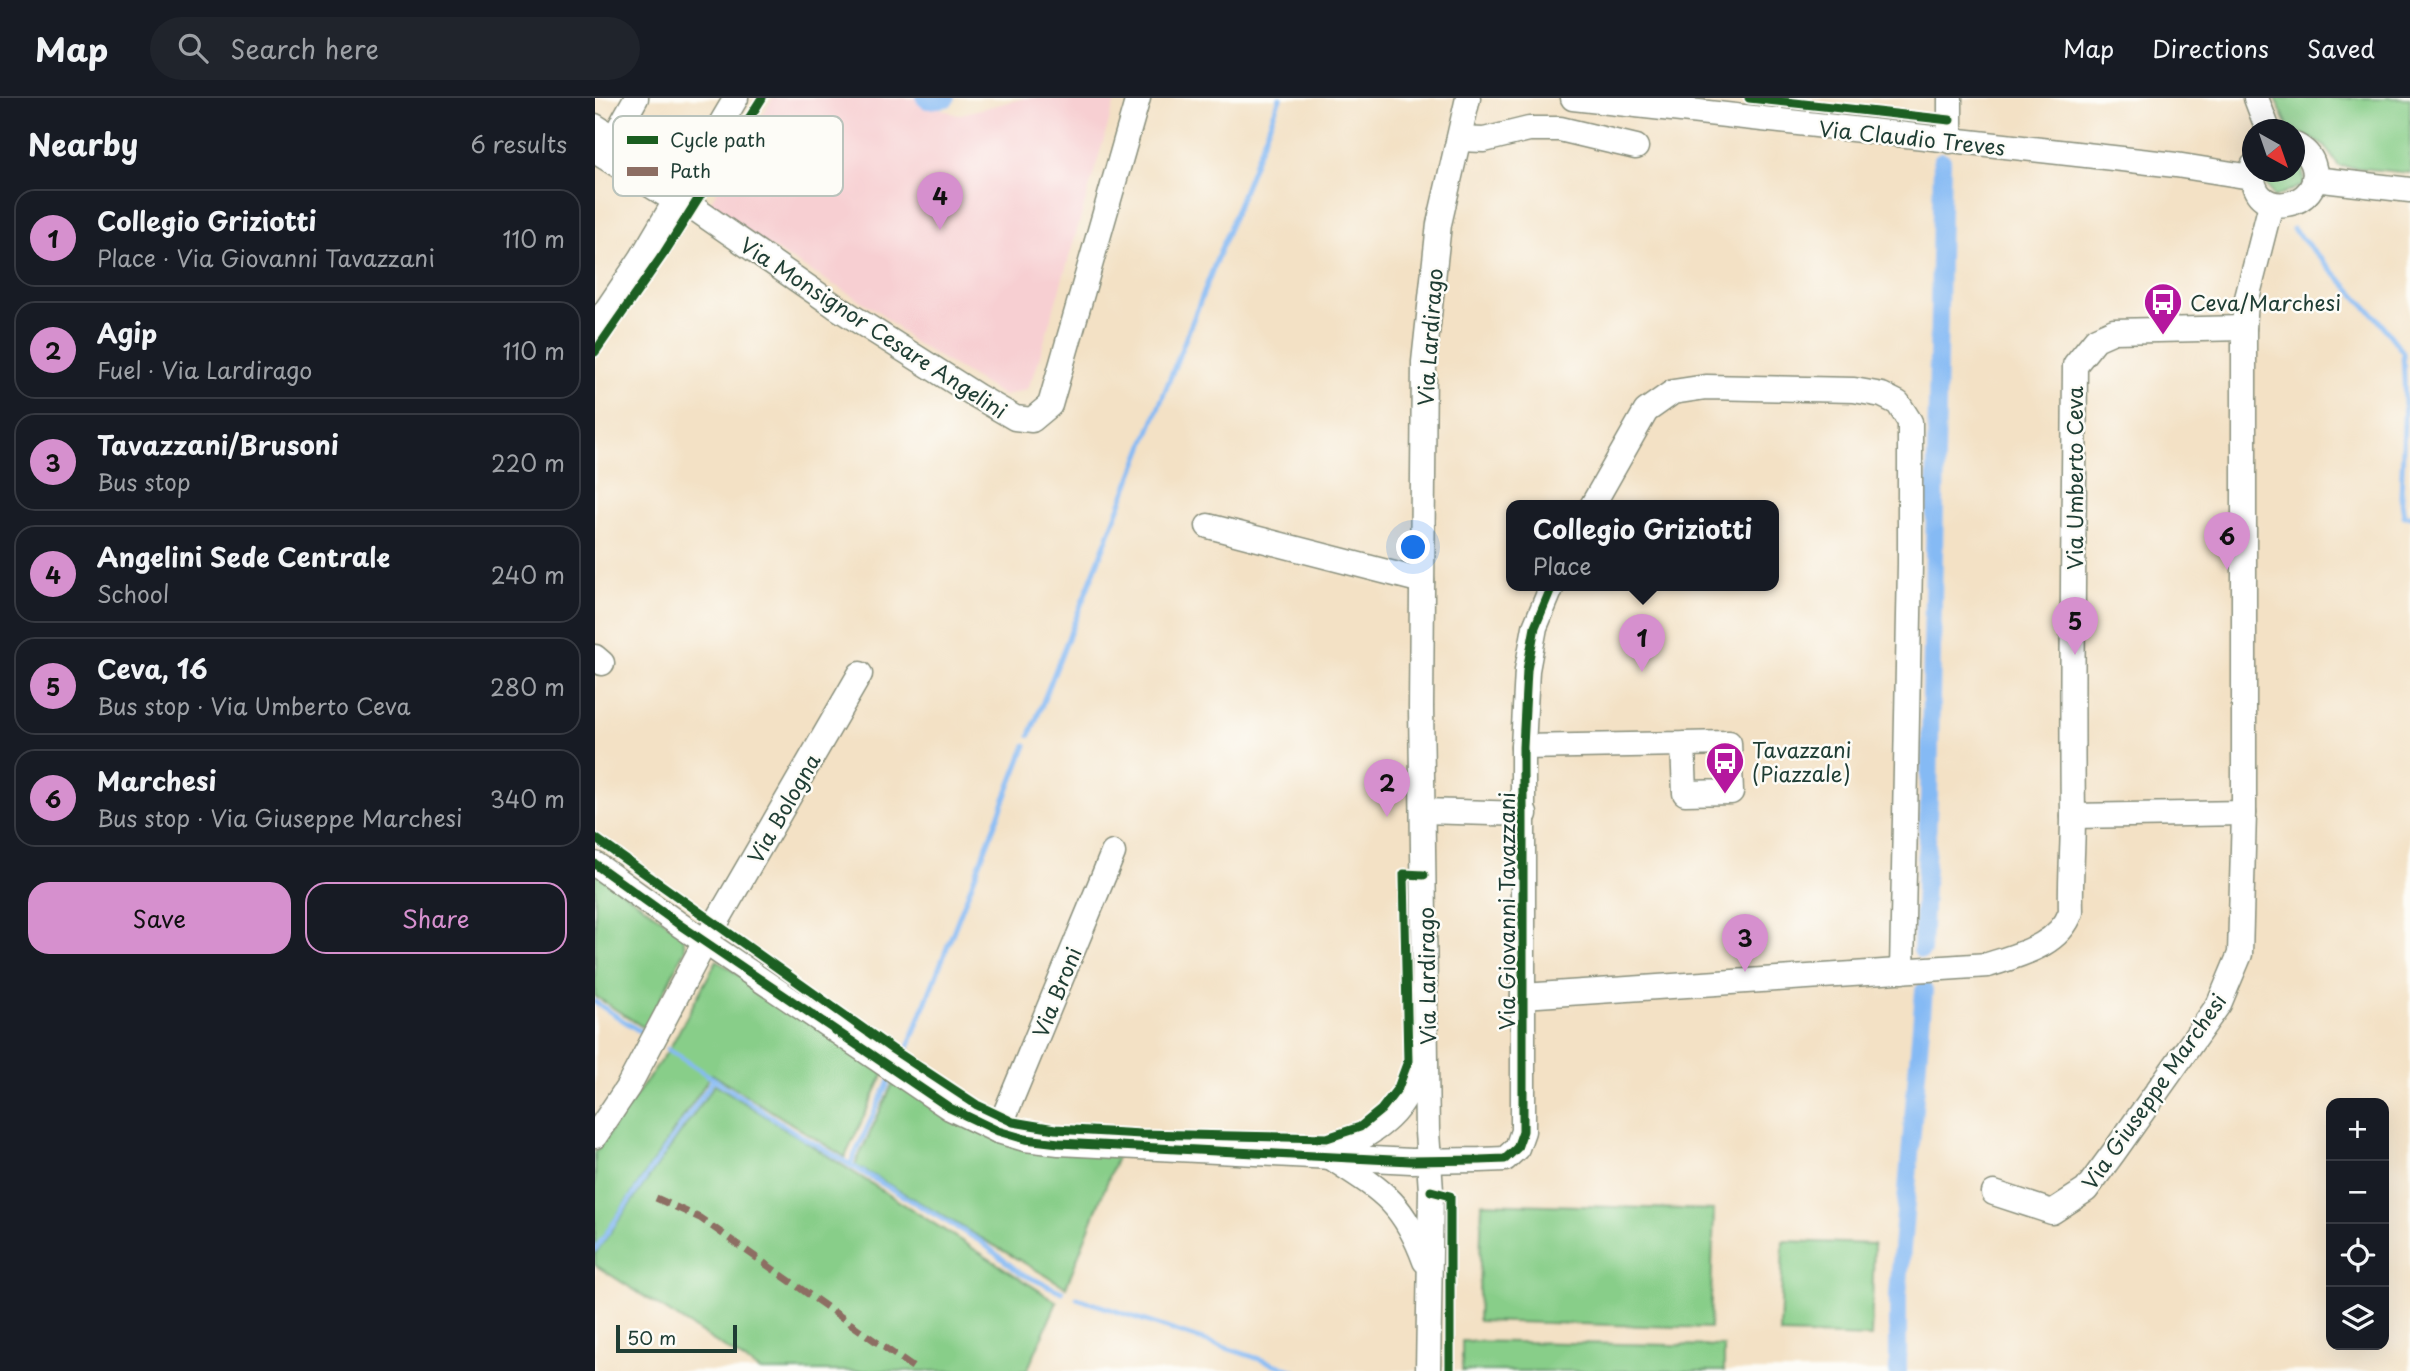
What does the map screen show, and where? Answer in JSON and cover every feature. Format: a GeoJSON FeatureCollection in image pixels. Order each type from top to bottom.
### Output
{"type":"FeatureCollection","features":[{"type":"Feature","properties":{"kind":"street"},"geometry":{"type":"LineString","coordinates":[[623,116],[636,98]]}},
{"type":"Feature","properties":{"kind":"street"},"geometry":{"type":"LineString","coordinates":[[726,116],[736,98]]}},
{"type":"Feature","properties":{"kind":"street","name":"Via Monsignor Cesare Angelini"},"geometry":{"type":"LineString","coordinates":[[684,196],[758,254],[857,320],[1015,418],[1032,420],[1050,405],[1138,98]]}},
{"type":"Feature","properties":{"kind":"street","name":"Via Lardirago"},"geometry":{"type":"LineString","coordinates":[[1428,1371],[1430,1160],[1423,811],[1423,362],[1439,224],[1468,98]]}},
{"type":"Feature","properties":{"kind":"street","name":"Via Claudio Treves"},"geometry":{"type":"LineString","coordinates":[[1573,98],[1950,141],[2242,170]]}},
{"type":"Feature","properties":{"kind":"street"},"geometry":{"type":"LineString","coordinates":[[1950,98],[1950,141]]}},
{"type":"Feature","properties":{"kind":"street"},"geometry":{"type":"LineString","coordinates":[[2256,98],[2265,119]]}},
{"type":"Feature","properties":{"kind":"street"},"geometry":{"type":"LineString","coordinates":[[1459,139],[1483,140],[1529,129],[1560,129],[1636,147]]}},
{"type":"Feature","properties":{"kind":"street"},"geometry":{"type":"LineString","coordinates":[[600,148],[613,130]]}},
{"type":"Feature","properties":{"kind":"street"},"geometry":{"type":"LineString","coordinates":[[2254,182],[2261,198],[2271,204],[2282,206],[2302,198],[2314,179],[2314,166],[2305,153]]}},
{"type":"Feature","properties":{"kind":"street"},"geometry":{"type":"LineString","coordinates":[[2314,179],[2410,190]]}},
{"type":"Feature","properties":{"kind":"street"},"geometry":{"type":"LineString","coordinates":[[595,327],[680,196]]}},
{"type":"Feature","properties":{"kind":"street","name":"Via Giuseppe Marchesi"},"geometry":{"type":"LineString","coordinates":[[1994,1192],[2052,1212],[2086,1190],[2219,1004],[2240,954],[2244,813],[2244,328],[2246,302],[2271,204]]}},
{"type":"Feature","properties":{"kind":"street","name":"Via Umberto Ceva"},"geometry":{"type":"LineString","coordinates":[[2073,816],[2071,788],[2075,365],[2096,339],[2114,331],[2244,328]]}},
{"type":"Feature","properties":{"kind":"street"},"geometry":{"type":"LineString","coordinates":[[1595,500],[1646,411],[1673,392],[1706,387],[1854,390],[1882,395],[1898,403],[1910,422],[1902,971]]}},
{"type":"Feature","properties":{"kind":"street"},"geometry":{"type":"LineString","coordinates":[[1208,526],[1422,580]]}},
{"type":"Feature","properties":{"kind":"street","name":"Via Giovanni Tavazzani"},"geometry":{"type":"LineString","coordinates":[[595,864],[950,1108],[998,1131],[1025,1139],[1059,1143],[1430,1160],[1505,1159],[1517,1148],[1523,1131],[1523,747],[1527,670],[1535,627],[1550,591]]}},
{"type":"Feature","properties":{"kind":"street","name":"Via Bologna"},"geometry":{"type":"LineString","coordinates":[[595,1136],[628,1087],[705,942],[860,674]]}},
{"type":"Feature","properties":{"kind":"street"},"geometry":{"type":"LineString","coordinates":[[1523,747],[1683,744]]}},
{"type":"Feature","properties":{"kind":"street","name":"Via Giovanni Tavazzani"},"geometry":{"type":"LineString","coordinates":[[1423,811],[1525,814]]}},
{"type":"Feature","properties":{"kind":"street"},"geometry":{"type":"LineString","coordinates":[[2073,816],[2244,813]]}},
{"type":"Feature","properties":{"kind":"street","name":"Via Giovanni Tavazzani"},"geometry":{"type":"LineString","coordinates":[[1523,996],[1988,965],[2020,955],[2048,941],[2066,926],[2071,912],[2073,816]]}},
{"type":"Feature","properties":{"kind":"street","name":"Via Broni"},"geometry":{"type":"LineString","coordinates":[[998,1131],[1113,853]]}},
{"type":"Feature","properties":{"kind":"street"},"geometry":{"type":"LineString","coordinates":[[1426,1052],[1413,1085],[1398,1111],[1375,1131],[1329,1156],[1384,1192],[1406,1216],[1429,1271]]}},
{"type":"Feature","properties":{"kind":"shaded area"},"geometry":{"type":"Polygon","coordinates":[[[773,98],[915,98],[957,115],[1025,98],[1116,98],[1036,369],[1027,389],[1004,396],[912,341],[878,311],[706,209],[714,196],[843,196],[843,116],[762,116],[773,98]]]}},
{"type":"Feature","properties":{"kind":"green space"},"geometry":{"type":"Polygon","coordinates":[[[2275,98],[2410,98],[2410,173],[2339,166],[2324,146],[2305,135],[2305,119],[2285,119],[2275,98]]]}},
{"type":"Feature","properties":{"kind":"green space"},"geometry":{"type":"Polygon","coordinates":[[[2265,182],[2304,182],[2304,185],[2274,197],[2265,182]]]}},
{"type":"Feature","properties":{"kind":"green space"},"geometry":{"type":"Polygon","coordinates":[[[595,872],[683,934],[685,949],[646,1029],[595,996],[595,872]]]}},
{"type":"Feature","properties":{"kind":"green space"},"geometry":{"type":"Polygon","coordinates":[[[717,960],[884,1073],[845,1157],[712,1074],[595,1248],[595,1153],[671,1046],[717,960]]]}},
{"type":"Feature","properties":{"kind":"green space"},"geometry":{"type":"Polygon","coordinates":[[[894,1081],[957,1121],[1119,1152],[1066,1287],[855,1165],[894,1081]]]}},
{"type":"Feature","properties":{"kind":"green space"},"geometry":{"type":"Polygon","coordinates":[[[715,1084],[1057,1302],[1027,1371],[761,1371],[595,1265],[595,1254],[715,1084]]]}},
{"type":"Feature","properties":{"kind":"green space"},"geometry":{"type":"Polygon","coordinates":[[[1482,1203],[1714,1210],[1710,1328],[1478,1321],[1482,1203]]]}},
{"type":"Feature","properties":{"kind":"green space"},"geometry":{"type":"Polygon","coordinates":[[[1783,1241],[1874,1244],[1871,1337],[1780,1334],[1783,1241]]]}},
{"type":"Feature","properties":{"kind":"green space"},"geometry":{"type":"Polygon","coordinates":[[[1462,1341],[1724,1346],[1724,1371],[1462,1371],[1462,1341]]]}},
{"type":"Feature","properties":{"kind":"waterway"},"geometry":{"type":"LineString","coordinates":[[925,98],[946,98]]}},
{"type":"Feature","properties":{"kind":"waterway"},"geometry":{"type":"LineString","coordinates":[[1030,735],[1280,98]]}},
{"type":"Feature","properties":{"kind":"waterway"},"geometry":{"type":"LineString","coordinates":[[1922,950],[1929,796],[1942,161]]}},
{"type":"Feature","properties":{"kind":"waterway"},"geometry":{"type":"LineString","coordinates":[[2293,229],[2376,317],[2403,352],[2405,402],[2401,496],[2404,516],[2410,516]]}},
{"type":"Feature","properties":{"kind":"waterway"},"geometry":{"type":"LineString","coordinates":[[907,1050],[1026,745]]}},
{"type":"Feature","properties":{"kind":"waterway"},"geometry":{"type":"LineString","coordinates":[[1898,1371],[1898,1295],[1924,991]]}},
{"type":"Feature","properties":{"kind":"waterway"},"geometry":{"type":"LineString","coordinates":[[595,1002],[644,1034]]}},
{"type":"Feature","properties":{"kind":"waterway"},"geometry":{"type":"LineString","coordinates":[[668,1049],[796,1133],[980,1241],[1020,1273],[1062,1292]]}},
{"type":"Feature","properties":{"kind":"waterway"},"geometry":{"type":"LineString","coordinates":[[595,1250],[714,1079]]}},
{"type":"Feature","properties":{"kind":"waterway"},"geometry":{"type":"LineString","coordinates":[[850,1165],[889,1081]]}},
{"type":"Feature","properties":{"kind":"waterway"},"geometry":{"type":"LineString","coordinates":[[1077,1298],[1295,1371]]}},
{"type":"Feature","properties":{"kind":"marked path"},"geometry":{"type":"LineString","coordinates":[[656,1198],[700,1218],[918,1371]]}},
{"type":"Feature","properties":{"kind":"cycle path"},"geometry":{"type":"LineString","coordinates":[[751,116],[762,98]]}},
{"type":"Feature","properties":{"kind":"cycle path"},"geometry":{"type":"LineString","coordinates":[[1749,98],[1950,120]]}},
{"type":"Feature","properties":{"kind":"cycle path"},"geometry":{"type":"LineString","coordinates":[[595,352],[700,196]]}},
{"type":"Feature","properties":{"kind":"cycle path"},"geometry":{"type":"LineString","coordinates":[[595,864],[680,925],[950,1108],[998,1131],[1025,1139],[1059,1143],[1411,1161],[1505,1159],[1517,1148],[1523,1131],[1523,747],[1527,670],[1535,627],[1550,591]]}},
{"type":"Feature","properties":{"kind":"cycle path"},"geometry":{"type":"LineString","coordinates":[[595,838],[892,1049],[977,1105],[1013,1122],[1055,1129],[1141,1134],[1327,1138],[1360,1127],[1381,1110],[1398,1088],[1408,1061],[1404,874],[1424,875]]}},
{"type":"Feature","properties":{"kind":"cycle path"},"geometry":{"type":"LineString","coordinates":[[1431,1191],[1450,1196],[1450,1371]]}},
{"type":"Feature","properties":{"kind":"place","name":"Angelini Sede Centrale"},"geometry":{"type":"Point","coordinates":[940,230]}},
{"type":"Feature","properties":{"kind":"place","name":"Ceva/Marchesi"},"geometry":{"type":"Point","coordinates":[2163,336]}},
{"type":"Feature","properties":{"kind":"place","name":"Marchesi"},"geometry":{"type":"Point","coordinates":[2227,570]}},
{"type":"Feature","properties":{"kind":"place","name":"Ceva, 16"},"geometry":{"type":"Point","coordinates":[2075,655]}},
{"type":"Feature","properties":{"kind":"place","name":"Collegio Griziotti"},"geometry":{"type":"Point","coordinates":[1642,672]}},
{"type":"Feature","properties":{"kind":"place","name":"Tavazzani (Piazzale)"},"geometry":{"type":"Point","coordinates":[1725,795]}},
{"type":"Feature","properties":{"kind":"place","name":"Agip"},"geometry":{"type":"Point","coordinates":[1387,817]}},
{"type":"Feature","properties":{"kind":"place","name":"Tavazzani/Brusoni"},"geometry":{"type":"Point","coordinates":[1745,972]}}]}
